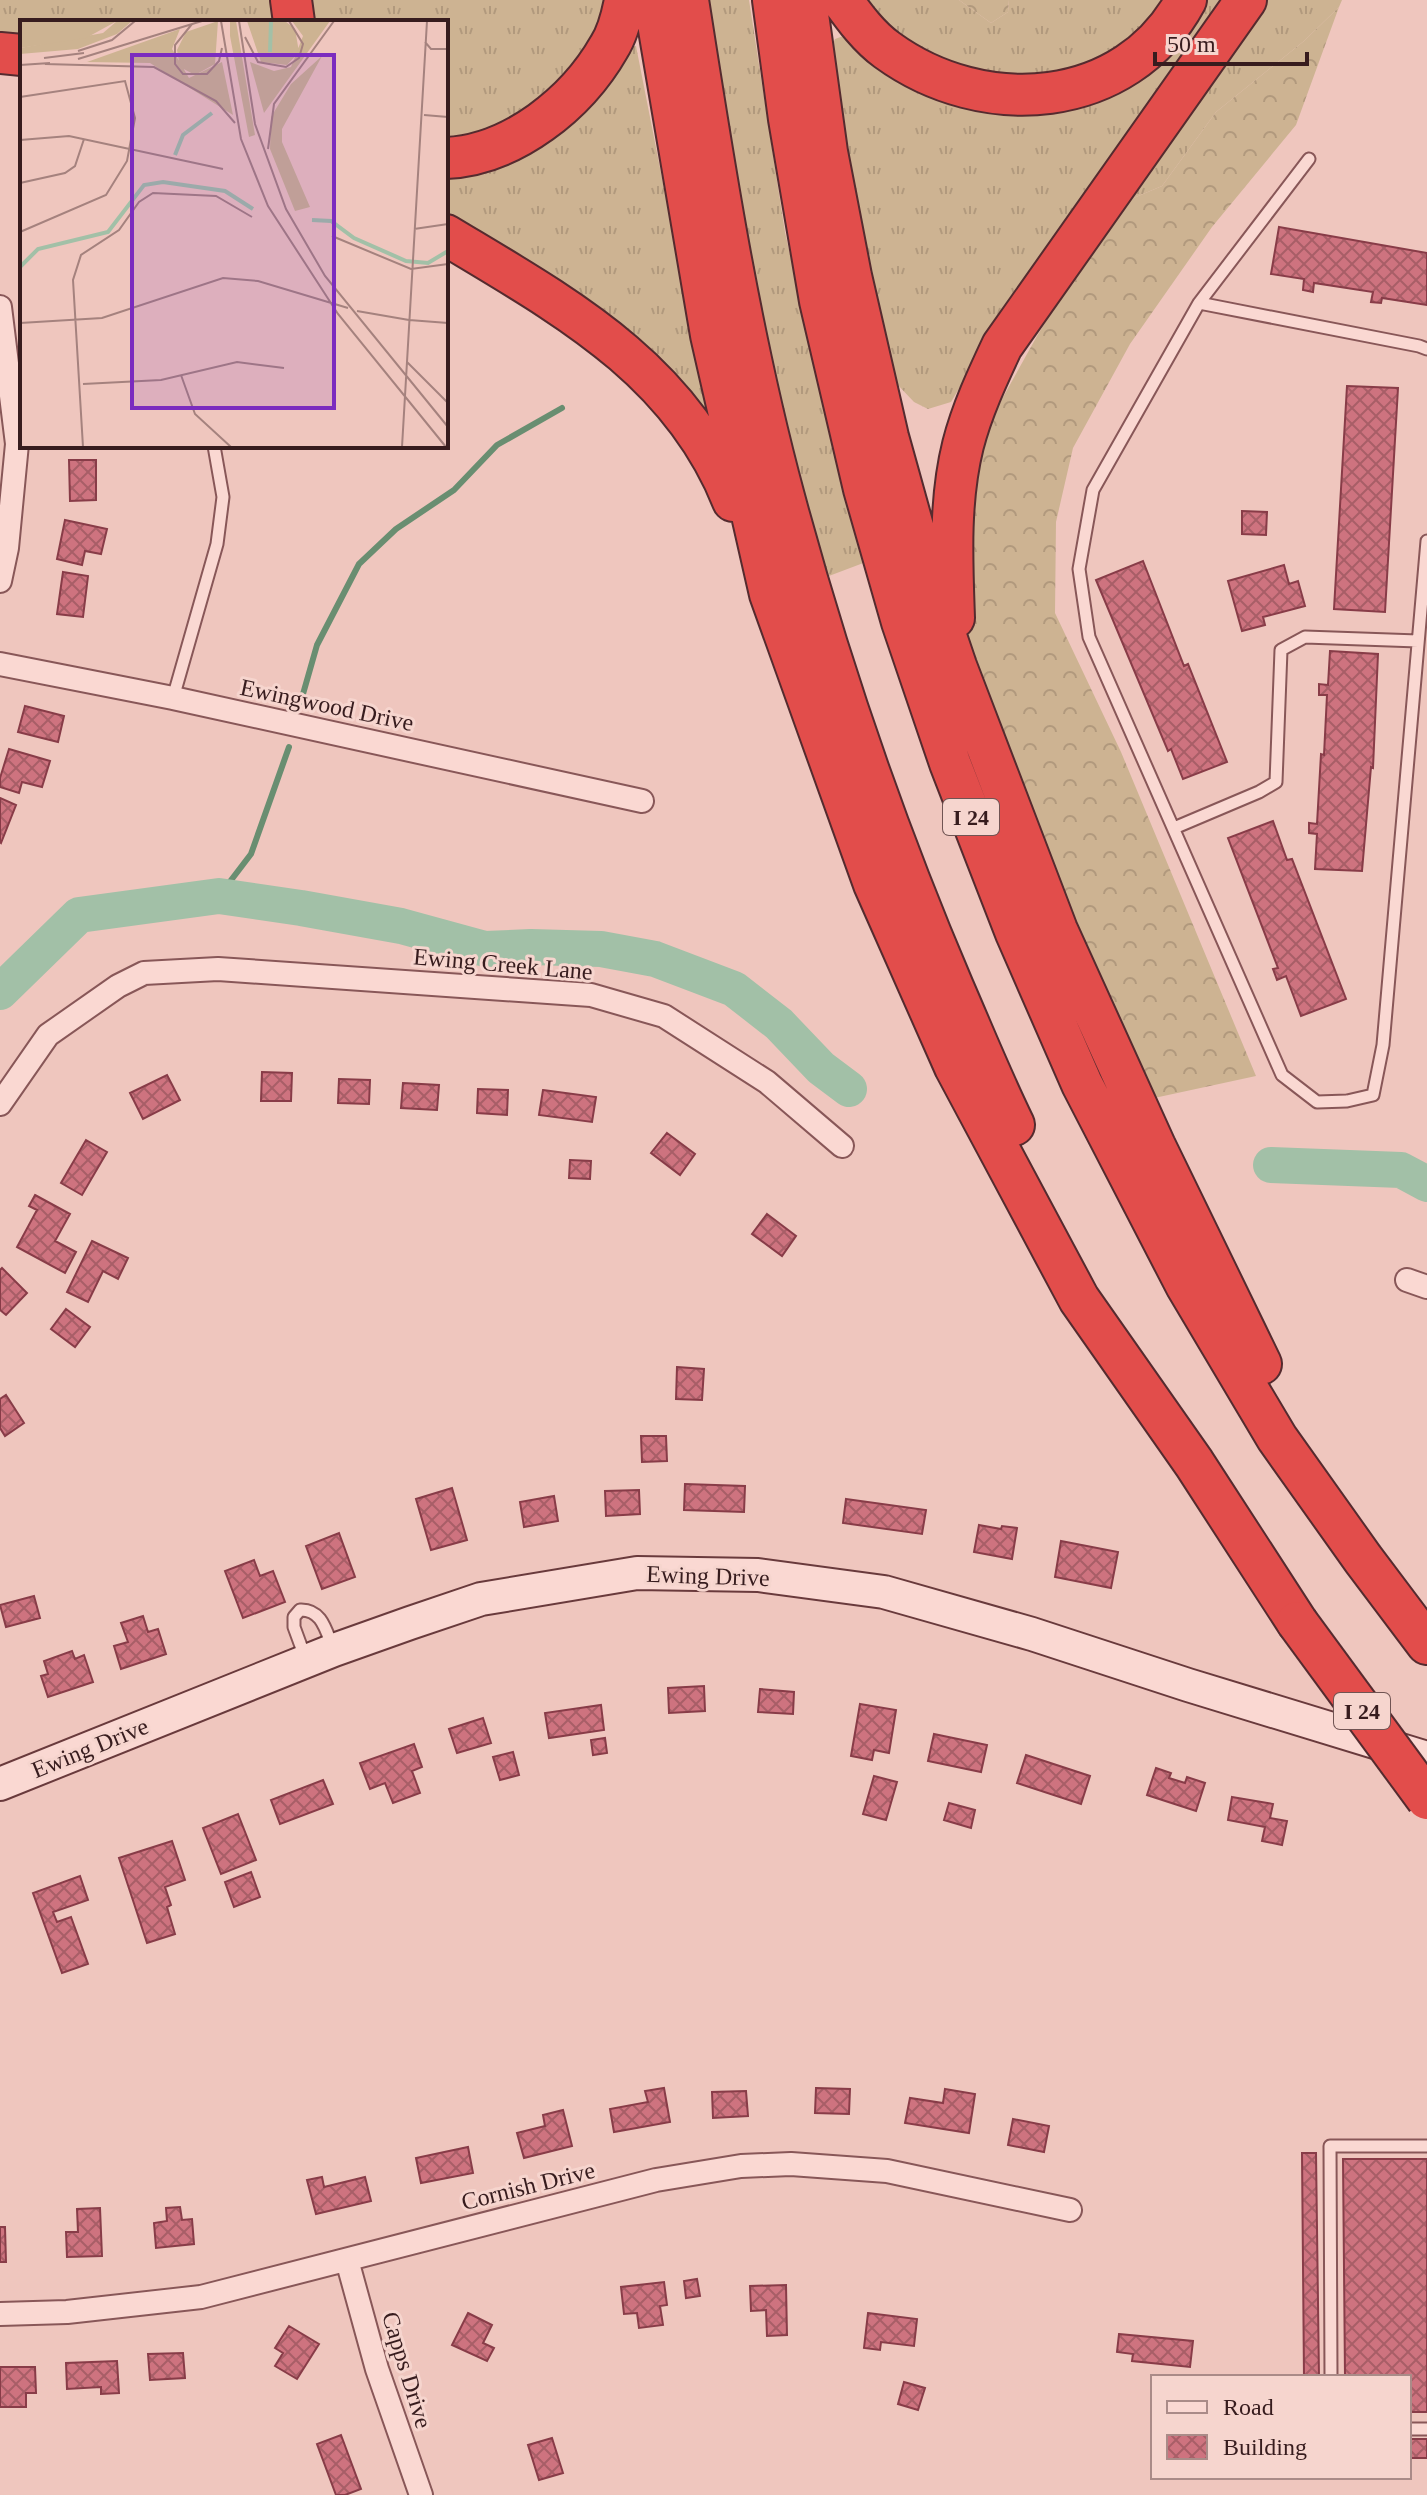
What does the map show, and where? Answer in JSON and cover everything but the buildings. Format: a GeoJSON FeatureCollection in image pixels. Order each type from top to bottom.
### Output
{"type":"FeatureCollection","features":[{"type":"Feature","properties":{"kind":"highway"},"geometry":{"type":"LineString","coordinates":[[291,0],[294,20]]}},
{"type":"Feature","properties":{"kind":"highway"},"geometry":{"type":"LineString","coordinates":[[448,158],[489,148],[526,132],[548,117],[594,71],[611,45],[625,0]]}},
{"type":"Feature","properties":{"kind":"highway"},"geometry":{"type":"LineString","coordinates":[[654,0],[711,335],[770,594]]}},
{"type":"Feature","properties":{"kind":"highway","name":"I 24"},"geometry":{"type":"LineString","coordinates":[[688,0],[719,199],[784,496],[863,754],[917,903],[1006,1109],[1074,1244],[1194,1463],[1297,1622],[1427,1799]]}},
{"type":"Feature","properties":{"kind":"highway","name":"I 24"},"geometry":{"type":"LineString","coordinates":[[773,0],[789,119],[820,301],[864,489],[902,622],[950,763],[1016,933],[1082,1084],[1186,1285],[1277,1438],[1427,1644]]}},
{"type":"Feature","properties":{"kind":"highway"},"geometry":{"type":"LineString","coordinates":[[806,0],[827,152],[851,276],[888,437],[932,595],[956,666],[1057,930],[1155,1146],[1257,1357],[1363,1559]]}},
{"type":"Feature","properties":{"kind":"highway"},"geometry":{"type":"LineString","coordinates":[[842,0],[885,49],[915,67],[949,84],[1009,95],[1049,94],[1089,84],[1115,73],[1158,42],[1176,20],[1186,0]]}},
{"type":"Feature","properties":{"kind":"highway"},"geometry":{"type":"LineString","coordinates":[[956,666],[952,547],[954,507],[962,448],[976,404],[1002,346],[1246,0]]}},
{"type":"Feature","properties":{"kind":"highway"},"geometry":{"type":"LineString","coordinates":[[0,53],[20,55]]}},
{"type":"Feature","properties":{"kind":"highway"},"geometry":{"type":"LineString","coordinates":[[448,236],[588,324],[632,358],[691,424],[725,481],[770,594],[874,884],[955,1067],[1079,1299],[1194,1463]]}},
{"type":"Feature","properties":{"kind":"street"},"geometry":{"type":"LineString","coordinates":[[0,307],[17,444],[7,548],[0,581]]}},
{"type":"Feature","properties":{"kind":"street","name":"Ewingwood Drive"},"geometry":{"type":"LineString","coordinates":[[0,664],[173,698],[642,801]]}},
{"type":"Feature","properties":{"kind":"street","name":"Ewing Creek Lane"},"geometry":{"type":"LineString","coordinates":[[0,1104],[48,1035],[118,986],[144,973],[218,969],[591,995],[664,1016],[767,1082],[842,1146]]}},
{"type":"Feature","properties":{"kind":"street","name":"Ewing Drive"},"geometry":{"type":"LineString","coordinates":[[0,1784],[320,1656],[481,1599],[637,1573],[758,1575],[884,1592],[1032,1634],[1427,1758]]}},
{"type":"Feature","properties":{"kind":"street","name":"Cornish Drive"},"geometry":{"type":"LineString","coordinates":[[0,2314],[67,2312],[201,2297],[656,2180],[741,2166],[818,2164],[887,2171],[1070,2210]]}},
{"type":"Feature","properties":{"kind":"street","name":"Capps Drive"},"geometry":{"type":"LineString","coordinates":[[347,2260],[377,2369],[421,2495]]}},
{"type":"Feature","properties":{"kind":"lane"},"geometry":{"type":"LineString","coordinates":[[1309,159],[1199,303],[1093,490],[1079,569],[1089,637],[1282,1075],[1317,1102],[1347,1101],[1373,1095],[1383,1045],[1427,541]]}},
{"type":"Feature","properties":{"kind":"lane"},"geometry":{"type":"LineString","coordinates":[[1199,303],[1427,349]]}},
{"type":"Feature","properties":{"kind":"lane"},"geometry":{"type":"LineString","coordinates":[[173,698],[217,544],[223,497],[214,448]]}},
{"type":"Feature","properties":{"kind":"lane"},"geometry":{"type":"LineString","coordinates":[[1174,828],[1276,782],[1281,650],[1305,637],[1418,641]]}},
{"type":"Feature","properties":{"kind":"lane"},"geometry":{"type":"LineString","coordinates":[[1331,2375],[1330,2146],[1427,2146]]}},
{"type":"Feature","properties":{"kind":"green space"},"geometry":{"type":"Polygon","coordinates":[[[0,0],[280,0],[281,20],[20,20],[20,42],[0,42],[0,0]]]}},
{"type":"Feature","properties":{"kind":"green space"},"geometry":{"type":"Polygon","coordinates":[[[309,0],[609,0],[602,27],[555,92],[485,132],[448,138],[448,20],[312,20],[309,0]]]}},
{"type":"Feature","properties":{"kind":"green space"},"geometry":{"type":"Polygon","coordinates":[[[706,0],[749,0],[785,232],[827,420],[866,562],[821,579],[741,239],[706,0]]]}},
{"type":"Feature","properties":{"kind":"green space"},"geometry":{"type":"Polygon","coordinates":[[[861,0],[959,0],[991,23],[1008,12],[1009,0],[1165,0],[1132,46],[1052,79],[976,76],[910,48],[861,0]]]}},
{"type":"Feature","properties":{"kind":"green space"},"geometry":{"type":"Polygon","coordinates":[[[959,0],[1009,0],[1008,12],[991,23],[959,0]]]}},
{"type":"Feature","properties":{"kind":"green space"},"geometry":{"type":"Polygon","coordinates":[[[1200,0],[1226,0],[989,339],[951,402],[928,409],[914,402],[895,382],[867,260],[830,50],[835,39],[849,34],[1047,107],[1200,0]]]}},
{"type":"Feature","properties":{"kind":"green space"},"geometry":{"type":"Polygon","coordinates":[[[1259,0],[1342,0],[1339,7],[1304,41],[1216,112],[1162,186],[1117,205],[1259,0]]]}},
{"type":"Feature","properties":{"kind":"green space"},"geometry":{"type":"Polygon","coordinates":[[[1339,7],[1296,125],[1212,227],[1130,344],[1073,448],[1056,522],[1055,613],[1121,752],[1256,1076],[1145,1100],[971,663],[961,594],[982,435],[1037,336],[1117,205],[1162,186],[1216,112],[1304,41],[1339,7]]]}},
{"type":"Feature","properties":{"kind":"green space"},"geometry":{"type":"Polygon","coordinates":[[[636,46],[710,422],[448,223],[448,166],[622,47],[636,46]]]}},
{"type":"Feature","properties":{"kind":"waterway"},"geometry":{"type":"LineString","coordinates":[[299,708],[317,645],[359,564],[396,529],[454,490],[497,445],[562,408]]}},
{"type":"Feature","properties":{"kind":"waterway"},"geometry":{"type":"LineString","coordinates":[[219,896],[251,854],[289,747]]}},
{"type":"Feature","properties":{"kind":"waterway"},"geometry":{"type":"LineString","coordinates":[[0,992],[79,915],[219,896],[401,926],[485,949],[601,949],[655,959],[734,989],[779,1024],[821,1068],[849,1089]]}},
{"type":"Feature","properties":{"kind":"waterway"},"geometry":{"type":"LineString","coordinates":[[1271,1165],[1401,1170],[1427,1184]]}}]}
